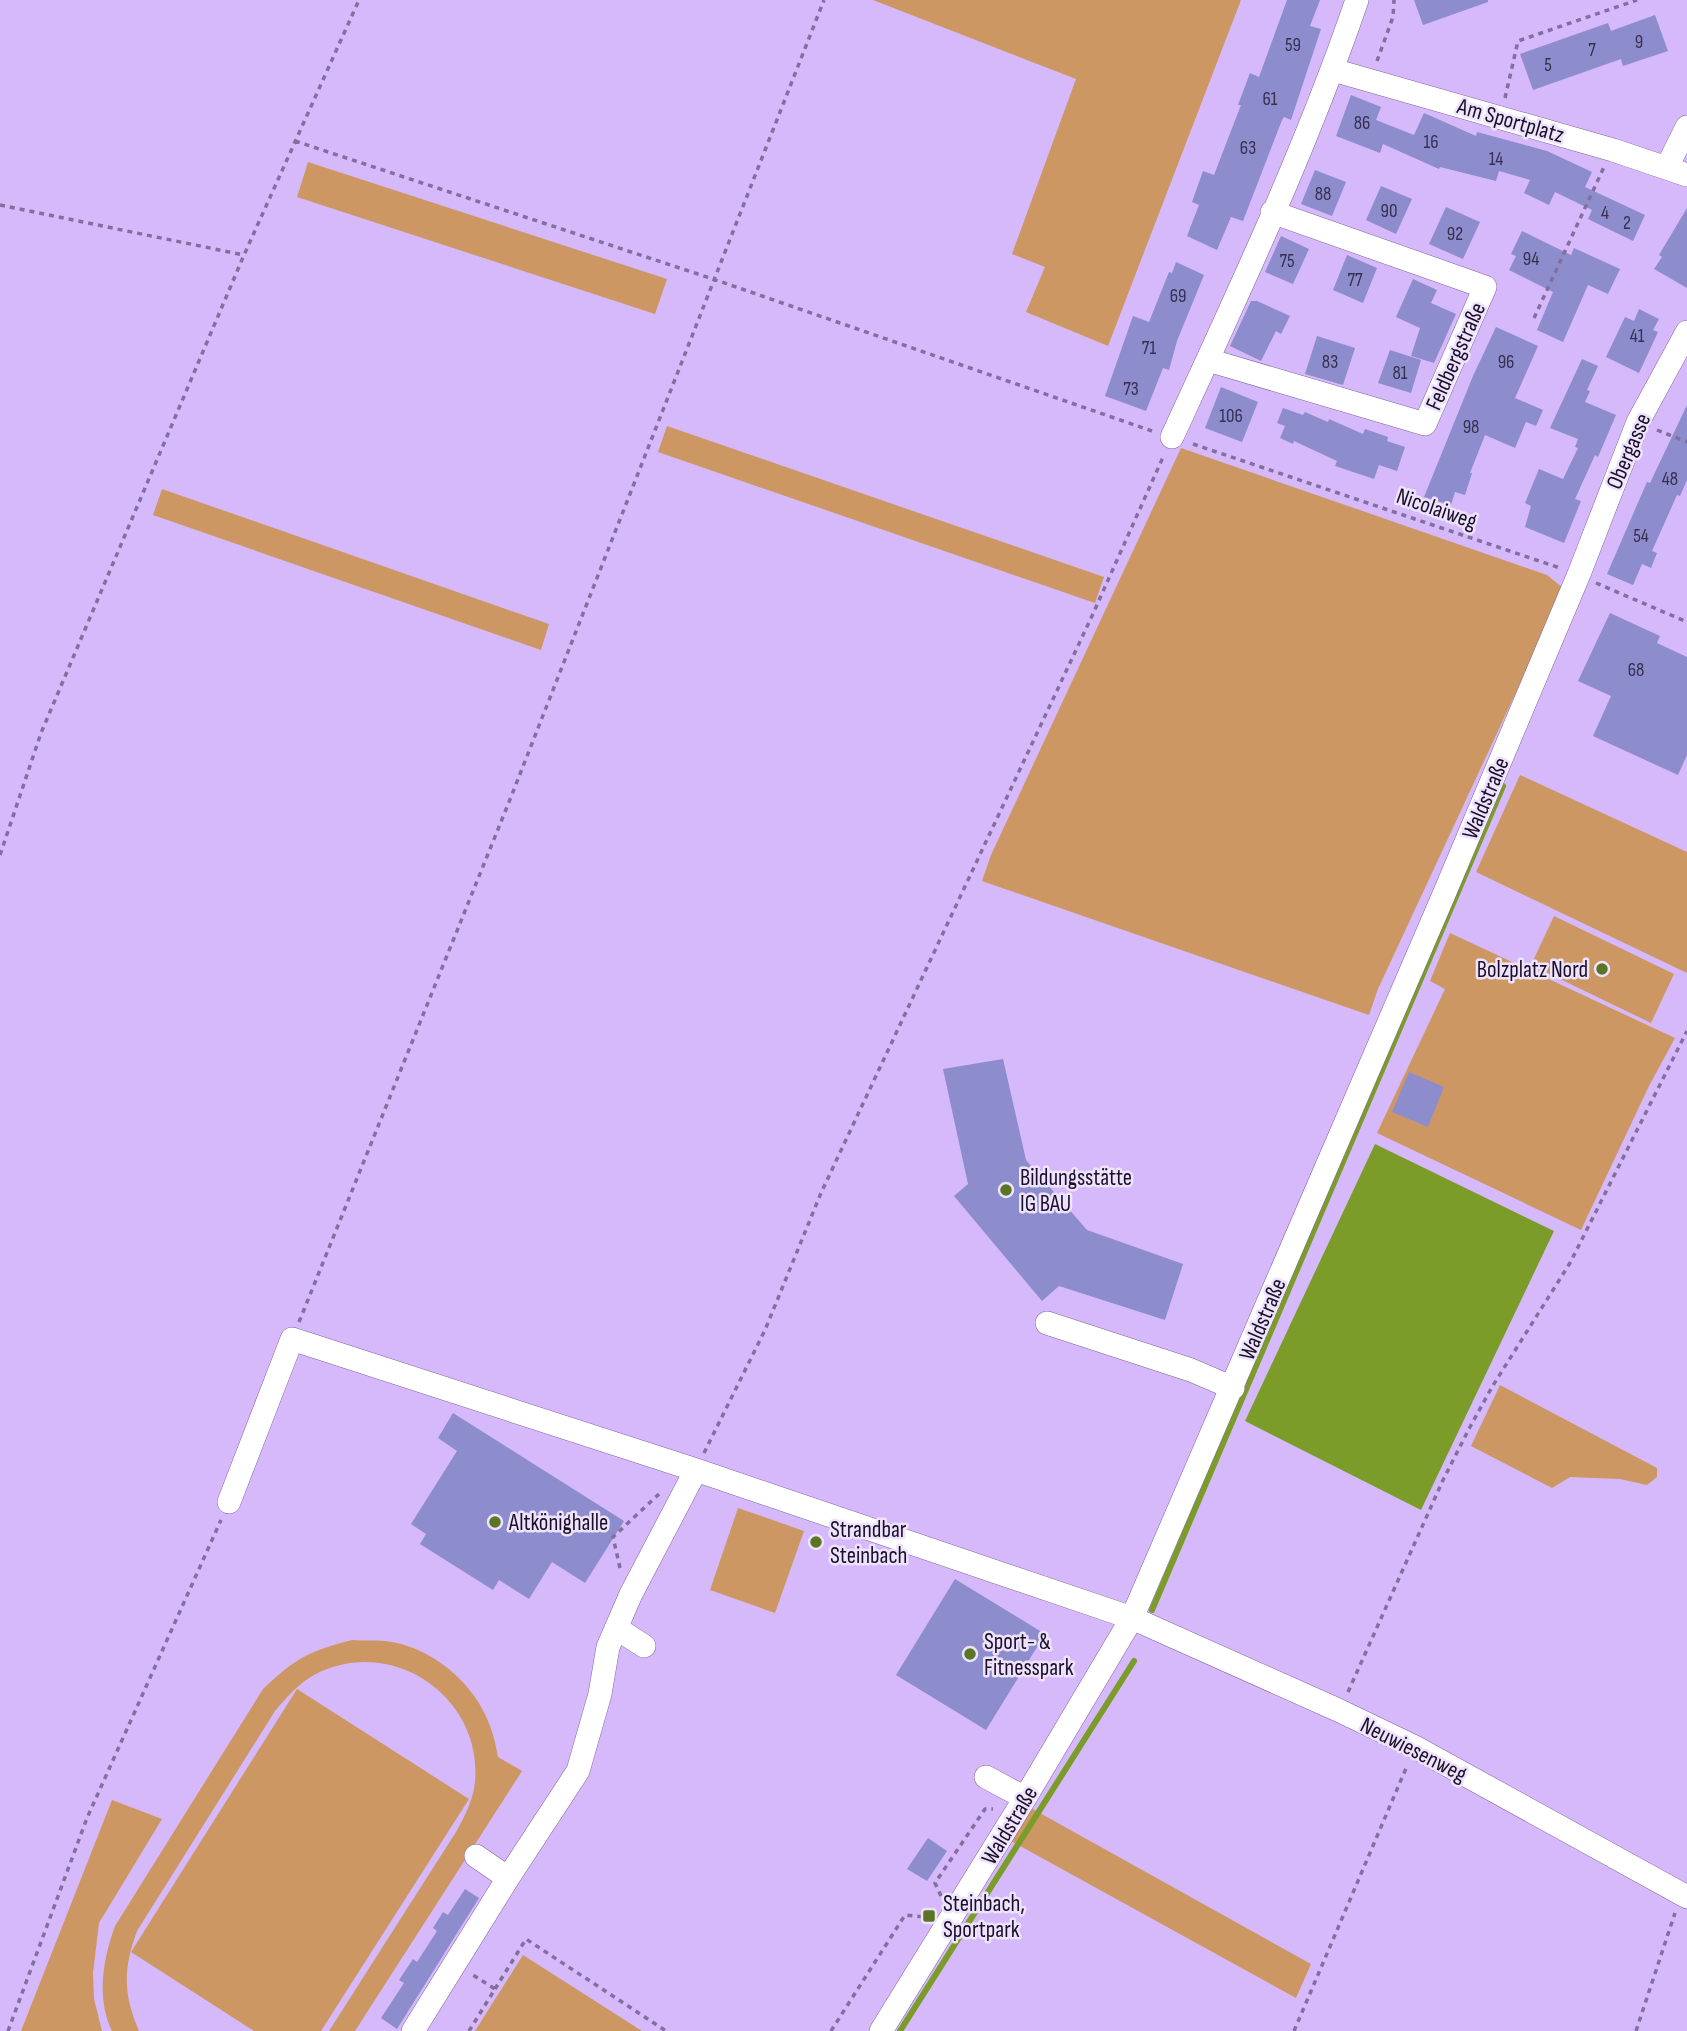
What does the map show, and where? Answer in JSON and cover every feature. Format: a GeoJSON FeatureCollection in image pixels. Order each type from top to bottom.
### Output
{"type":"FeatureCollection","features":[{"type":"Feature","properties":{"kind":"street"},"geometry":{"type":"LineString","coordinates":[[1172,438],[1333,70],[1357,0]]}},
{"type":"Feature","properties":{"kind":"street","name":"Am Sportplatz"},"geometry":{"type":"LineString","coordinates":[[1333,70],[1613,150],[1677,171]]}},
{"type":"Feature","properties":{"kind":"street"},"geometry":{"type":"LineString","coordinates":[[1677,171],[1687,127]]}},
{"type":"Feature","properties":{"kind":"street","name":"Feldbergstraße"},"geometry":{"type":"LineString","coordinates":[[1208,360],[1425,424],[1485,287],[1272,212]]}},
{"type":"Feature","properties":{"kind":"street","name":"Obergasse"},"geometry":{"type":"LineString","coordinates":[[1579,574],[1638,422],[1687,332]]}},
{"type":"Feature","properties":{"kind":"street","name":"Waldstraße"},"geometry":{"type":"LineString","coordinates":[[881,2031],[1132,1618],[1443,899],[1579,574]]}},
{"type":"Feature","properties":{"kind":"street"},"geometry":{"type":"LineString","coordinates":[[1047,1323],[1191,1370],[1233,1388]]}},
{"type":"Feature","properties":{"kind":"street"},"geometry":{"type":"LineString","coordinates":[[229,1502],[292,1339]]}},
{"type":"Feature","properties":{"kind":"street","name":"Neuwiesenweg"},"geometry":{"type":"LineString","coordinates":[[292,1339],[696,1470],[1132,1618],[1415,1747],[1684,1895]]}},
{"type":"Feature","properties":{"kind":"street"},"geometry":{"type":"LineString","coordinates":[[413,2031],[578,1771],[600,1694],[608,1647],[631,1594],[696,1470]]}},
{"type":"Feature","properties":{"kind":"street"},"geometry":{"type":"LineString","coordinates":[[616,1628],[644,1646]]}},
{"type":"Feature","properties":{"kind":"street"},"geometry":{"type":"LineString","coordinates":[[986,1777],[1025,1798]]}},
{"type":"Feature","properties":{"kind":"street"},"geometry":{"type":"LineString","coordinates":[[476,1856],[508,1878]]}},
{"type":"Feature","properties":{"kind":"path"},"geometry":{"type":"LineString","coordinates":[[0,855],[41,733],[244,256],[359,0]]}},
{"type":"Feature","properties":{"kind":"path"},"geometry":{"type":"LineString","coordinates":[[292,1339],[509,802],[824,0]]}},
{"type":"Feature","properties":{"kind":"path"},"geometry":{"type":"LineString","coordinates":[[1371,81],[1393,17],[1394,0]]}},
{"type":"Feature","properties":{"kind":"path"},"geometry":{"type":"LineString","coordinates":[[1500,117],[1518,41],[1637,0]]}},
{"type":"Feature","properties":{"kind":"path","name":"Nicolaiweg"},"geometry":{"type":"LineString","coordinates":[[295,141],[713,279],[1172,438],[1579,574],[1687,622]]}},
{"type":"Feature","properties":{"kind":"path"},"geometry":{"type":"LineString","coordinates":[[1534,318],[1613,150]]}},
{"type":"Feature","properties":{"kind":"path"},"geometry":{"type":"LineString","coordinates":[[0,205],[244,256]]}},
{"type":"Feature","properties":{"kind":"path"},"geometry":{"type":"LineString","coordinates":[[1638,422],[1687,442]]}},
{"type":"Feature","properties":{"kind":"path"},"geometry":{"type":"LineString","coordinates":[[696,1470],[765,1330],[821,1193],[1172,438]]}},
{"type":"Feature","properties":{"kind":"path"},"geometry":{"type":"LineString","coordinates":[[1338,1710],[1357,1676],[1407,1558],[1470,1427],[1570,1263],[1687,1031]]}},
{"type":"Feature","properties":{"kind":"path"},"geometry":{"type":"LineString","coordinates":[[8,2031],[87,1818],[229,1502]]}},
{"type":"Feature","properties":{"kind":"path"},"geometry":{"type":"LineString","coordinates":[[1294,2031],[1415,1747]]}},
{"type":"Feature","properties":{"kind":"path"},"geometry":{"type":"LineString","coordinates":[[942,1898],[935,1883],[985,1809],[995,1809]]}},
{"type":"Feature","properties":{"kind":"path"},"geometry":{"type":"LineString","coordinates":[[1636,2031],[1684,1895]]}},
{"type":"Feature","properties":{"kind":"path"},"geometry":{"type":"LineString","coordinates":[[831,2031],[905,1915],[929,1917]]}},
{"type":"Feature","properties":{"kind":"path"},"geometry":{"type":"LineString","coordinates":[[469,2031],[526,1939],[666,2031]]}},
{"type":"Feature","properties":{"kind":"path"},"geometry":{"type":"LineString","coordinates":[[455,1963],[495,1989]]}},
{"type":"Feature","properties":{"kind":"shaded area"},"geometry":{"type":"Polygon","coordinates":[[[873,0],[1241,0],[1108,346],[1026,312],[1045,267],[1012,254],[1076,79],[873,0]]]}},
{"type":"Feature","properties":{"kind":"shaded area"},"geometry":{"type":"Polygon","coordinates":[[[308,162],[667,279],[655,314],[297,197],[308,162]]]}},
{"type":"Feature","properties":{"kind":"shaded area"},"geometry":{"type":"Polygon","coordinates":[[[667,426],[1104,577],[1095,603],[658,452],[667,426]]]}},
{"type":"Feature","properties":{"kind":"shaded area"},"geometry":{"type":"Polygon","coordinates":[[[1181,448],[1547,575],[1564,589],[1378,989],[1369,1015],[982,881],[991,855],[1181,448]]]}},
{"type":"Feature","properties":{"kind":"shaded area"},"geometry":{"type":"Polygon","coordinates":[[[162,489],[549,624],[541,650],[153,515],[162,489]]]}},
{"type":"Feature","properties":{"kind":"shaded area"},"geometry":{"type":"Polygon","coordinates":[[[1520,775],[1687,852],[1687,973],[1476,872],[1520,775]]]}},
{"type":"Feature","properties":{"kind":"shaded area","name":"Bolzplatz Nord"},"geometry":{"type":"Polygon","coordinates":[[[1554,916],[1674,974],[1651,1023],[1531,965],[1554,916]]]}},
{"type":"Feature","properties":{"kind":"shaded area"},"geometry":{"type":"Polygon","coordinates":[[[1450,933],[1675,1038],[1649,1086],[1581,1230],[1377,1133],[1445,989],[1430,981],[1450,933]]]}},
{"type":"Feature","properties":{"kind":"shaded area"},"geometry":{"type":"Polygon","coordinates":[[[1375,1144],[1554,1231],[1421,1510],[1245,1421],[1375,1144]]]}},
{"type":"Feature","properties":{"kind":"shaded area"},"geometry":{"type":"Polygon","coordinates":[[[1500,1385],[1657,1468],[1657,1477],[1647,1485],[1620,1479],[1570,1477],[1552,1488],[1471,1446],[1500,1385]]]}},
{"type":"Feature","properties":{"kind":"shaded area"},"geometry":{"type":"Polygon","coordinates":[[[738,1508],[804,1531],[775,1613],[710,1590],[738,1508]]]}},
{"type":"Feature","properties":{"kind":"shaded area"},"geometry":{"type":"Polygon","coordinates":[[[352,1640],[402,1644],[419,1650],[449,1669],[474,1695],[483,1710],[493,1734],[498,1757],[522,1771],[355,2031],[329,2031],[456,1832],[470,1802],[475,1782],[473,1751],[464,1723],[448,1700],[426,1681],[400,1668],[372,1662],[343,1664],[314,1675],[293,1691],[275,1711],[137,1931],[129,1957],[127,1981],[130,2005],[139,2031],[112,2031],[104,2005],[103,1979],[115,1926],[263,1689],[304,1657],[352,1640]]]}},
{"type":"Feature","properties":{"kind":"shaded area"},"geometry":{"type":"Polygon","coordinates":[[[297,1689],[469,1799],[321,2031],[254,2031],[131,1952],[297,1689]]]}},
{"type":"Feature","properties":{"kind":"shaded area"},"geometry":{"type":"Polygon","coordinates":[[[112,1800],[162,1819],[99,1923],[93,1973],[94,1999],[102,2031],[21,2031],[112,1800]]]}},
{"type":"Feature","properties":{"kind":"shaded area"},"geometry":{"type":"Polygon","coordinates":[[[1029,1807],[1311,1964],[1296,1998],[1011,1841],[1029,1807]]]}},
{"type":"Feature","properties":{"kind":"shaded area"},"geometry":{"type":"Polygon","coordinates":[[[523,1955],[642,2031],[475,2031],[523,1955]]]}},
{"type":"Feature","properties":{"kind":"building"},"geometry":{"type":"Polygon","coordinates":[[[1287,0],[1320,0],[1310,26],[1321,29],[1291,120],[1284,117],[1282,120],[1243,221],[1231,217],[1217,250],[1187,236],[1199,205],[1192,202],[1203,171],[1214,175],[1241,105],[1238,105],[1250,73],[1259,77],[1287,0]]]}},
{"type":"Feature","properties":{"kind":"building"},"geometry":{"type":"Polygon","coordinates":[[[1414,0],[1488,0],[1488,2],[1423,25],[1414,0]]]}},
{"type":"Feature","properties":{"kind":"building"},"geometry":{"type":"Polygon","coordinates":[[[1655,15],[1668,51],[1623,66],[1621,59],[1533,90],[1520,54],[1608,23],[1611,31],[1655,15]]]}},
{"type":"Feature","properties":{"kind":"building"},"geometry":{"type":"Polygon","coordinates":[[[1351,95],[1381,107],[1376,120],[1414,135],[1424,113],[1476,136],[1477,132],[1547,151],[1592,172],[1585,187],[1645,215],[1633,241],[1588,219],[1592,210],[1555,192],[1549,205],[1524,193],[1530,180],[1499,171],[1496,181],[1440,167],[1439,169],[1383,144],[1380,153],[1336,136],[1351,95]]]}},
{"type":"Feature","properties":{"kind":"building"},"geometry":{"type":"Polygon","coordinates":[[[1315,170],[1346,182],[1332,216],[1301,204],[1315,170]]]}},
{"type":"Feature","properties":{"kind":"building"},"geometry":{"type":"Polygon","coordinates":[[[1381,186],[1412,199],[1396,234],[1366,220],[1381,186]]]}},
{"type":"Feature","properties":{"kind":"building"},"geometry":{"type":"Polygon","coordinates":[[[1446,207],[1480,222],[1463,259],[1429,244],[1446,207]]]}},
{"type":"Feature","properties":{"kind":"building"},"geometry":{"type":"Polygon","coordinates":[[[1687,208],[1687,288],[1654,269],[1662,257],[1659,255],[1687,208]]]}},
{"type":"Feature","properties":{"kind":"building"},"geometry":{"type":"Polygon","coordinates":[[[1522,231],[1571,255],[1574,248],[1620,269],[1608,294],[1588,285],[1563,342],[1537,330],[1553,292],[1509,270],[1516,256],[1511,254],[1522,231]]]}},
{"type":"Feature","properties":{"kind":"building"},"geometry":{"type":"Polygon","coordinates":[[[1281,236],[1309,249],[1293,284],[1265,272],[1281,236]]]}},
{"type":"Feature","properties":{"kind":"building"},"geometry":{"type":"Polygon","coordinates":[[[1347,255],[1377,268],[1363,303],[1333,290],[1347,255]]]}},
{"type":"Feature","properties":{"kind":"building"},"geometry":{"type":"Polygon","coordinates":[[[1176,262],[1204,275],[1177,341],[1169,370],[1163,368],[1146,411],[1105,396],[1133,316],[1149,322],[1169,272],[1172,273],[1176,262]]]}},
{"type":"Feature","properties":{"kind":"building"},"geometry":{"type":"Polygon","coordinates":[[[1413,279],[1437,290],[1431,303],[1456,314],[1434,363],[1411,356],[1420,328],[1396,317],[1413,279]]]}},
{"type":"Feature","properties":{"kind":"building"},"geometry":{"type":"Polygon","coordinates":[[[1251,301],[1257,301],[1290,316],[1281,334],[1276,331],[1261,361],[1230,346],[1251,301]]]}},
{"type":"Feature","properties":{"kind":"building"},"geometry":{"type":"Polygon","coordinates":[[[1639,309],[1659,319],[1653,330],[1658,332],[1639,373],[1606,357],[1625,317],[1634,321],[1639,309]]]}},
{"type":"Feature","properties":{"kind":"building"},"geometry":{"type":"Polygon","coordinates":[[[1496,327],[1538,346],[1515,398],[1543,410],[1536,426],[1526,422],[1515,448],[1485,435],[1470,473],[1465,495],[1455,492],[1451,505],[1424,497],[1473,376],[1496,327]]]}},
{"type":"Feature","properties":{"kind":"building"},"geometry":{"type":"Polygon","coordinates":[[[1317,336],[1355,348],[1343,385],[1305,374],[1317,336]]]}},
{"type":"Feature","properties":{"kind":"building"},"geometry":{"type":"Polygon","coordinates":[[[1390,350],[1421,360],[1411,393],[1378,383],[1390,350]]]}},
{"type":"Feature","properties":{"kind":"building"},"geometry":{"type":"Polygon","coordinates":[[[1582,359],[1598,366],[1587,390],[1590,391],[1585,402],[1616,415],[1598,457],[1595,455],[1575,499],[1581,501],[1564,543],[1525,527],[1531,506],[1525,503],[1539,469],[1563,479],[1578,448],[1575,447],[1578,439],[1550,428],[1582,359]]]}},
{"type":"Feature","properties":{"kind":"building"},"geometry":{"type":"Polygon","coordinates":[[[1221,387],[1258,402],[1242,442],[1205,428],[1221,387]]]}},
{"type":"Feature","properties":{"kind":"building"},"geometry":{"type":"Polygon","coordinates":[[[1687,405],[1687,480],[1680,496],[1677,495],[1652,551],[1657,553],[1651,568],[1642,564],[1633,585],[1607,574],[1647,482],[1650,483],[1687,405]]]}},
{"type":"Feature","properties":{"kind":"building"},"geometry":{"type":"Polygon","coordinates":[[[1283,408],[1303,415],[1305,412],[1328,422],[1329,419],[1363,434],[1365,429],[1388,437],[1387,441],[1405,447],[1397,471],[1379,465],[1374,479],[1335,466],[1337,461],[1294,441],[1293,444],[1280,438],[1285,426],[1277,423],[1283,408]]]}},
{"type":"Feature","properties":{"kind":"building"},"geometry":{"type":"Polygon","coordinates":[[[1610,613],[1660,636],[1657,643],[1687,657],[1687,755],[1678,775],[1593,736],[1611,696],[1578,681],[1610,613]]]}},
{"type":"Feature","properties":{"kind":"building","name":"Bildungsstätte IG BAU"},"geometry":{"type":"Polygon","coordinates":[[[1003,1059],[1026,1160],[1087,1230],[1183,1264],[1165,1320],[1059,1286],[1042,1301],[954,1196],[968,1184],[943,1069],[1003,1059]]]}},
{"type":"Feature","properties":{"kind":"building"},"geometry":{"type":"Polygon","coordinates":[[[1409,1072],[1444,1087],[1428,1127],[1392,1112],[1409,1072]]]}},
{"type":"Feature","properties":{"kind":"building","name":"Altkönighalle"},"geometry":{"type":"Polygon","coordinates":[[[453,1413],[624,1521],[585,1583],[552,1562],[529,1599],[499,1580],[493,1590],[420,1544],[426,1534],[411,1524],[457,1451],[438,1438],[453,1413]]]}},
{"type":"Feature","properties":{"kind":"building","name":"Sport- & Fitnesspark"},"geometry":{"type":"Polygon","coordinates":[[[955,1579],[1045,1634],[986,1730],[896,1675],[955,1579]]]}},
{"type":"Feature","properties":{"kind":"building"},"geometry":{"type":"Polygon","coordinates":[[[928,1838],[947,1851],[927,1881],[907,1869],[928,1838]]]}},
{"type":"Feature","properties":{"kind":"building"},"geometry":{"type":"Polygon","coordinates":[[[465,1889],[479,1898],[397,2029],[381,2018],[404,1983],[399,1980],[413,1959],[417,1962],[437,1931],[433,1928],[443,1912],[448,1915],[465,1889]]]}},
{"type":"Feature","properties":{"kind":"waterway"},"geometry":{"type":"LineString","coordinates":[[1152,1610],[1503,786]]}},
{"type":"Feature","properties":{"kind":"waterway"},"geometry":{"type":"LineString","coordinates":[[900,2031],[1134,1661]]}},
{"type":"Feature","properties":{"kind":"place","name":"Bolzplatz Nord"},"geometry":{"type":"Point","coordinates":[1602,969]}},
{"type":"Feature","properties":{"kind":"place","name":"Bildungsstätte IG BAU"},"geometry":{"type":"Point","coordinates":[1006,1190]}},
{"type":"Feature","properties":{"kind":"place","name":"Altkönighalle"},"geometry":{"type":"Point","coordinates":[495,1522]}},
{"type":"Feature","properties":{"kind":"place","name":"Strandbar Steinbach"},"geometry":{"type":"Point","coordinates":[816,1542]}},
{"type":"Feature","properties":{"kind":"place","name":"Sport- & Fitnesspark"},"geometry":{"type":"Point","coordinates":[970,1654]}},
{"type":"Feature","properties":{"kind":"place","name":"Steinbach, Sportpark"},"geometry":{"type":"Point","coordinates":[929,1916]}}]}
